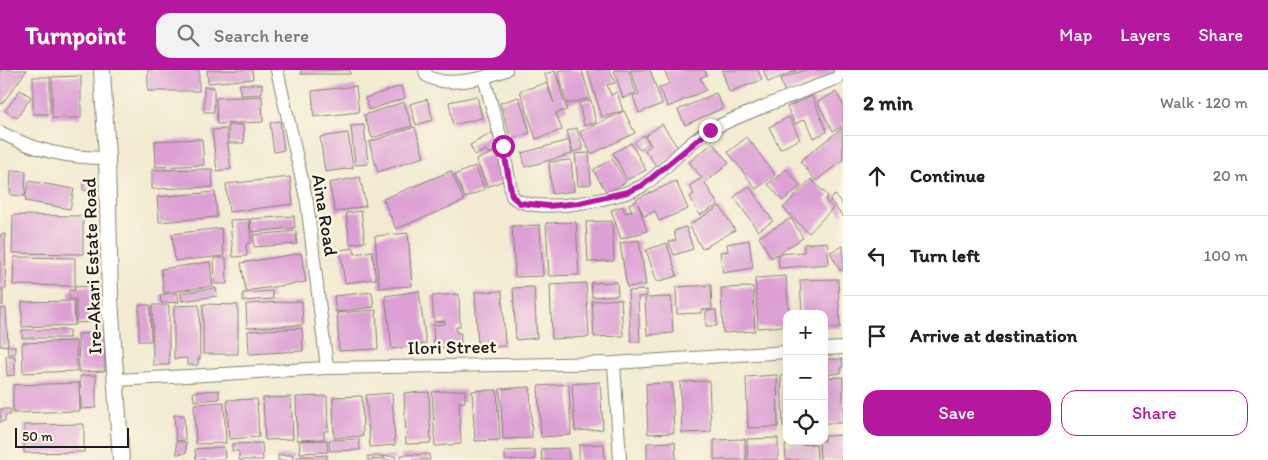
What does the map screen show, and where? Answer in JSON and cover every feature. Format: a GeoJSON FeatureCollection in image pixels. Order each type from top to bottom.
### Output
{"type":"FeatureCollection","features":[{"type":"Feature","properties":{"kind":"street","name":"Ire-Akari Estate Road"},"geometry":{"type":"LineString","coordinates":[[102,70],[107,158],[110,299],[121,460]]}},
{"type":"Feature","properties":{"kind":"street","name":"Aina Road"},"geometry":{"type":"LineString","coordinates":[[277,70],[307,202],[327,368]]}},
{"type":"Feature","properties":{"kind":"street"},"geometry":{"type":"LineString","coordinates":[[425,72],[438,82],[484,78],[506,70]]}},
{"type":"Feature","properties":{"kind":"street"},"geometry":{"type":"LineString","coordinates":[[484,78],[503,146],[512,196],[520,203],[548,206],[611,196],[643,185],[710,130],[838,78],[841,70]]}},
{"type":"Feature","properties":{"kind":"street"},"geometry":{"type":"LineString","coordinates":[[0,132],[27,145],[54,154],[78,158],[107,158]]}},
{"type":"Feature","properties":{"kind":"street"},"geometry":{"type":"LineString","coordinates":[[828,349],[843,348]]}},
{"type":"Feature","properties":{"kind":"street","name":"Ilori Street"},"geometry":{"type":"LineString","coordinates":[[117,380],[327,368],[614,363],[783,352]]}},
{"type":"Feature","properties":{"kind":"street"},"geometry":{"type":"LineString","coordinates":[[614,363],[620,460]]}},
{"type":"Feature","properties":{"kind":"building"},"geometry":{"type":"Polygon","coordinates":[[[0,70],[27,70],[2,104],[0,103],[0,70]]]}},
{"type":"Feature","properties":{"kind":"building"},"geometry":{"type":"Polygon","coordinates":[[[148,70],[199,70],[199,91],[148,91],[148,70]]]}},
{"type":"Feature","properties":{"kind":"building"},"geometry":{"type":"Polygon","coordinates":[[[207,70],[252,70],[253,79],[208,83],[207,70]]]}},
{"type":"Feature","properties":{"kind":"building"},"geometry":{"type":"Polygon","coordinates":[[[301,70],[350,70],[350,74],[301,74],[301,70]]]}},
{"type":"Feature","properties":{"kind":"building"},"geometry":{"type":"Polygon","coordinates":[[[582,70],[590,98],[567,104],[558,71],[582,70]]]}},
{"type":"Feature","properties":{"kind":"building"},"geometry":{"type":"Polygon","coordinates":[[[587,70],[610,70],[615,83],[607,85],[611,95],[617,92],[623,111],[602,117],[587,70]]]}},
{"type":"Feature","properties":{"kind":"building"},"geometry":{"type":"Polygon","coordinates":[[[614,70],[628,70],[636,93],[623,98],[614,70]]]}},
{"type":"Feature","properties":{"kind":"building"},"geometry":{"type":"Polygon","coordinates":[[[630,70],[650,70],[662,104],[639,113],[633,96],[639,94],[630,70]]]}},
{"type":"Feature","properties":{"kind":"building"},"geometry":{"type":"Polygon","coordinates":[[[664,70],[704,70],[707,75],[700,78],[706,90],[668,107],[659,88],[670,83],[664,70]]]}},
{"type":"Feature","properties":{"kind":"building"},"geometry":{"type":"Polygon","coordinates":[[[722,70],[758,70],[762,80],[729,92],[722,70]]]}},
{"type":"Feature","properties":{"kind":"building"},"geometry":{"type":"Polygon","coordinates":[[[763,70],[797,70],[768,82],[763,70]]]}},
{"type":"Feature","properties":{"kind":"building"},"geometry":{"type":"Polygon","coordinates":[[[805,70],[833,70],[834,74],[785,93],[780,79],[805,70]]]}},
{"type":"Feature","properties":{"kind":"building"},"geometry":{"type":"Polygon","coordinates":[[[555,71],[567,110],[556,113],[562,130],[536,139],[520,91],[546,83],[554,103],[545,74],[555,71]]]}},
{"type":"Feature","properties":{"kind":"building"},"geometry":{"type":"Polygon","coordinates":[[[81,76],[81,118],[52,118],[52,77],[81,76]]]}},
{"type":"Feature","properties":{"kind":"building"},"geometry":{"type":"Polygon","coordinates":[[[33,77],[50,77],[50,114],[33,114],[33,77]]]}},
{"type":"Feature","properties":{"kind":"building"},"geometry":{"type":"Polygon","coordinates":[[[240,84],[262,84],[262,94],[240,95],[240,84]]]}},
{"type":"Feature","properties":{"kind":"building"},"geometry":{"type":"Polygon","coordinates":[[[356,86],[359,112],[314,117],[312,91],[356,86]]]}},
{"type":"Feature","properties":{"kind":"building"},"geometry":{"type":"Polygon","coordinates":[[[401,86],[405,98],[369,110],[365,98],[401,86]]]}},
{"type":"Feature","properties":{"kind":"building"},"geometry":{"type":"Polygon","coordinates":[[[204,87],[214,87],[214,112],[204,112],[204,87]]]}},
{"type":"Feature","properties":{"kind":"building"},"geometry":{"type":"Polygon","coordinates":[[[20,90],[31,97],[17,118],[5,111],[20,90]]]}},
{"type":"Feature","properties":{"kind":"building"},"geometry":{"type":"Polygon","coordinates":[[[836,92],[843,104],[843,126],[833,131],[817,102],[836,92]]]}},
{"type":"Feature","properties":{"kind":"building"},"geometry":{"type":"Polygon","coordinates":[[[716,93],[723,108],[685,125],[678,110],[716,93]]]}},
{"type":"Feature","properties":{"kind":"building"},"geometry":{"type":"Polygon","coordinates":[[[262,96],[263,122],[217,124],[216,98],[262,96]]]}},
{"type":"Feature","properties":{"kind":"building"},"geometry":{"type":"Polygon","coordinates":[[[477,96],[482,118],[453,125],[449,102],[477,96]]]}},
{"type":"Feature","properties":{"kind":"building"},"geometry":{"type":"Polygon","coordinates":[[[812,96],[827,132],[813,138],[805,119],[795,124],[787,107],[812,96]]]}},
{"type":"Feature","properties":{"kind":"building"},"geometry":{"type":"Polygon","coordinates":[[[519,97],[530,133],[511,139],[500,103],[519,97]]]}},
{"type":"Feature","properties":{"kind":"building"},"geometry":{"type":"Polygon","coordinates":[[[427,99],[433,120],[416,125],[410,104],[427,99]]]}},
{"type":"Feature","properties":{"kind":"building"},"geometry":{"type":"Polygon","coordinates":[[[591,100],[596,123],[584,126],[579,103],[591,100]]]}},
{"type":"Feature","properties":{"kind":"building"},"geometry":{"type":"Polygon","coordinates":[[[404,102],[412,126],[372,138],[364,115],[404,102]]]}},
{"type":"Feature","properties":{"kind":"building"},"geometry":{"type":"Polygon","coordinates":[[[624,111],[635,133],[591,154],[580,132],[624,111]]]}},
{"type":"Feature","properties":{"kind":"building"},"geometry":{"type":"Polygon","coordinates":[[[789,117],[800,139],[780,149],[769,127],[789,117]]]}},
{"type":"Feature","properties":{"kind":"building"},"geometry":{"type":"Polygon","coordinates":[[[280,121],[284,150],[274,152],[270,123],[280,121]]]}},
{"type":"Feature","properties":{"kind":"building"},"geometry":{"type":"Polygon","coordinates":[[[662,124],[680,151],[657,167],[645,150],[651,145],[645,136],[662,124]]]}},
{"type":"Feature","properties":{"kind":"building"},"geometry":{"type":"Polygon","coordinates":[[[228,125],[243,125],[244,143],[229,143],[228,125]]]}},
{"type":"Feature","properties":{"kind":"building"},"geometry":{"type":"Polygon","coordinates":[[[364,125],[368,164],[355,165],[351,126],[364,125]]]}},
{"type":"Feature","properties":{"kind":"building"},"geometry":{"type":"Polygon","coordinates":[[[415,127],[424,157],[378,172],[369,142],[415,127]]]}},
{"type":"Feature","properties":{"kind":"building"},"geometry":{"type":"Polygon","coordinates":[[[577,128],[583,149],[573,152],[567,131],[577,128]]]}},
{"type":"Feature","properties":{"kind":"building"},"geometry":{"type":"Polygon","coordinates":[[[842,128],[843,160],[816,181],[800,161],[842,128]]]}},
{"type":"Feature","properties":{"kind":"building"},"geometry":{"type":"Polygon","coordinates":[[[226,129],[231,169],[217,171],[212,130],[226,129]]]}},
{"type":"Feature","properties":{"kind":"building"},"geometry":{"type":"Polygon","coordinates":[[[348,133],[353,168],[325,172],[320,137],[348,133]]]}},
{"type":"Feature","properties":{"kind":"building"},"geometry":{"type":"Polygon","coordinates":[[[492,133],[500,148],[489,154],[486,150],[475,155],[470,145],[492,133]]]}},
{"type":"Feature","properties":{"kind":"building"},"geometry":{"type":"Polygon","coordinates":[[[643,135],[649,143],[640,150],[634,143],[643,135]]]}},
{"type":"Feature","properties":{"kind":"building"},"geometry":{"type":"Polygon","coordinates":[[[747,137],[775,175],[756,189],[728,152],[747,137]]]}},
{"type":"Feature","properties":{"kind":"building"},"geometry":{"type":"Polygon","coordinates":[[[202,139],[204,165],[156,167],[155,141],[202,139]]]}},
{"type":"Feature","properties":{"kind":"building"},"geometry":{"type":"Polygon","coordinates":[[[569,140],[572,154],[525,167],[522,153],[569,140]]]}},
{"type":"Feature","properties":{"kind":"building"},"geometry":{"type":"Polygon","coordinates":[[[631,143],[646,170],[627,180],[613,153],[631,143]]]}},
{"type":"Feature","properties":{"kind":"building"},"geometry":{"type":"Polygon","coordinates":[[[713,143],[729,163],[705,183],[718,205],[700,215],[690,197],[694,194],[689,186],[702,178],[689,162],[713,143]]]}},
{"type":"Feature","properties":{"kind":"building"},"geometry":{"type":"Polygon","coordinates":[[[497,151],[508,179],[487,187],[476,160],[497,151]]]}},
{"type":"Feature","properties":{"kind":"building"},"geometry":{"type":"Polygon","coordinates":[[[589,153],[591,184],[578,186],[575,154],[589,153]]]}},
{"type":"Feature","properties":{"kind":"building"},"geometry":{"type":"Polygon","coordinates":[[[612,159],[626,182],[607,193],[593,170],[612,159]]]}},
{"type":"Feature","properties":{"kind":"building"},"geometry":{"type":"Polygon","coordinates":[[[571,160],[574,191],[552,194],[549,162],[571,160]]]}},
{"type":"Feature","properties":{"kind":"building"},"geometry":{"type":"Polygon","coordinates":[[[475,166],[485,189],[465,198],[455,175],[475,166]]]}},
{"type":"Feature","properties":{"kind":"building"},"geometry":{"type":"Polygon","coordinates":[[[212,169],[213,187],[152,189],[152,170],[212,169]]]}},
{"type":"Feature","properties":{"kind":"building"},"geometry":{"type":"Polygon","coordinates":[[[786,169],[801,186],[783,201],[768,184],[786,169]]]}},
{"type":"Feature","properties":{"kind":"building"},"geometry":{"type":"Polygon","coordinates":[[[11,170],[26,171],[25,196],[10,195],[11,170]]]}},
{"type":"Feature","properties":{"kind":"building"},"geometry":{"type":"Polygon","coordinates":[[[451,171],[464,201],[396,229],[383,199],[451,171]]]}},
{"type":"Feature","properties":{"kind":"building"},"geometry":{"type":"Polygon","coordinates":[[[290,177],[293,204],[229,212],[226,184],[290,177]]]}},
{"type":"Feature","properties":{"kind":"building"},"geometry":{"type":"Polygon","coordinates":[[[360,177],[366,206],[335,212],[329,183],[360,177]]]}},
{"type":"Feature","properties":{"kind":"building"},"geometry":{"type":"Polygon","coordinates":[[[811,179],[828,196],[825,200],[833,208],[809,233],[783,208],[811,179]]]}},
{"type":"Feature","properties":{"kind":"building"},"geometry":{"type":"Polygon","coordinates":[[[29,181],[74,189],[70,209],[25,201],[29,181]]]}},
{"type":"Feature","properties":{"kind":"building"},"geometry":{"type":"Polygon","coordinates":[[[83,181],[93,182],[93,191],[83,190],[83,181]]]}},
{"type":"Feature","properties":{"kind":"building"},"geometry":{"type":"Polygon","coordinates":[[[676,181],[688,209],[659,221],[655,211],[644,216],[638,204],[647,231],[621,239],[611,210],[623,206],[625,213],[632,211],[629,204],[637,201],[636,199],[676,181]]]}},
{"type":"Feature","properties":{"kind":"building"},"geometry":{"type":"Polygon","coordinates":[[[749,186],[773,221],[758,231],[734,197],[749,186]]]}},
{"type":"Feature","properties":{"kind":"building"},"geometry":{"type":"Polygon","coordinates":[[[215,192],[217,217],[159,222],[157,197],[215,192]]]}},
{"type":"Feature","properties":{"kind":"building"},"geometry":{"type":"Polygon","coordinates":[[[835,195],[843,205],[843,217],[830,200],[835,195]]]}},
{"type":"Feature","properties":{"kind":"building"},"geometry":{"type":"Polygon","coordinates":[[[720,206],[735,230],[702,249],[689,225],[720,206]]]}},
{"type":"Feature","properties":{"kind":"building"},"geometry":{"type":"Polygon","coordinates":[[[361,211],[365,242],[350,244],[346,213],[361,211]]]}},
{"type":"Feature","properties":{"kind":"building"},"geometry":{"type":"Polygon","coordinates":[[[13,215],[83,216],[83,254],[12,253],[13,215]]]}},
{"type":"Feature","properties":{"kind":"building"},"geometry":{"type":"Polygon","coordinates":[[[294,216],[295,228],[251,232],[250,219],[294,216]]]}},
{"type":"Feature","properties":{"kind":"building"},"geometry":{"type":"Polygon","coordinates":[[[791,218],[803,238],[771,258],[759,237],[791,218]]]}},
{"type":"Feature","properties":{"kind":"building"},"geometry":{"type":"Polygon","coordinates":[[[249,219],[251,243],[246,244],[247,256],[233,257],[230,220],[249,219]]]}},
{"type":"Feature","properties":{"kind":"building"},"geometry":{"type":"Polygon","coordinates":[[[612,221],[614,261],[588,262],[586,222],[612,221]]]}},
{"type":"Feature","properties":{"kind":"building"},"geometry":{"type":"Polygon","coordinates":[[[576,222],[579,275],[549,276],[546,223],[576,222]]]}},
{"type":"Feature","properties":{"kind":"building"},"geometry":{"type":"Polygon","coordinates":[[[540,225],[543,276],[515,277],[512,226],[540,225]]]}},
{"type":"Feature","properties":{"kind":"building"},"geometry":{"type":"Polygon","coordinates":[[[686,227],[693,249],[674,255],[669,242],[676,240],[674,231],[686,227]]]}},
{"type":"Feature","properties":{"kind":"building"},"geometry":{"type":"Polygon","coordinates":[[[221,228],[224,256],[175,261],[172,234],[221,228]]]}},
{"type":"Feature","properties":{"kind":"building"},"geometry":{"type":"Polygon","coordinates":[[[296,231],[297,244],[254,247],[253,235],[296,231]]]}},
{"type":"Feature","properties":{"kind":"building"},"geometry":{"type":"Polygon","coordinates":[[[408,233],[412,286],[379,288],[375,236],[408,233]]]}},
{"type":"Feature","properties":{"kind":"building"},"geometry":{"type":"Polygon","coordinates":[[[5,234],[6,289],[0,289],[0,235],[5,234]]]}},
{"type":"Feature","properties":{"kind":"building"},"geometry":{"type":"Polygon","coordinates":[[[639,240],[646,285],[627,287],[620,243],[639,240]]]}},
{"type":"Feature","properties":{"kind":"building"},"geometry":{"type":"Polygon","coordinates":[[[749,240],[753,268],[723,273],[720,252],[728,251],[727,244],[749,240]]]}},
{"type":"Feature","properties":{"kind":"building"},"geometry":{"type":"Polygon","coordinates":[[[827,242],[829,264],[779,268],[778,254],[804,252],[804,244],[827,242]]]}},
{"type":"Feature","properties":{"kind":"building"},"geometry":{"type":"Polygon","coordinates":[[[667,243],[677,276],[657,282],[646,250],[667,243]]]}},
{"type":"Feature","properties":{"kind":"building"},"geometry":{"type":"Polygon","coordinates":[[[843,246],[843,269],[840,271],[830,252],[843,246]]]}},
{"type":"Feature","properties":{"kind":"building"},"geometry":{"type":"Polygon","coordinates":[[[354,248],[355,254],[372,251],[376,279],[345,283],[340,250],[354,248]]]}},
{"type":"Feature","properties":{"kind":"building"},"geometry":{"type":"Polygon","coordinates":[[[301,253],[306,282],[246,291],[241,263],[301,253]]]}},
{"type":"Feature","properties":{"kind":"building"},"geometry":{"type":"Polygon","coordinates":[[[14,257],[75,258],[75,286],[13,285],[14,257]]]}},
{"type":"Feature","properties":{"kind":"building"},"geometry":{"type":"Polygon","coordinates":[[[214,258],[226,258],[227,284],[215,284],[214,258]]]}},
{"type":"Feature","properties":{"kind":"building"},"geometry":{"type":"Polygon","coordinates":[[[210,262],[213,286],[164,293],[161,269],[210,262]]]}},
{"type":"Feature","properties":{"kind":"building"},"geometry":{"type":"Polygon","coordinates":[[[786,276],[789,310],[783,310],[783,326],[758,328],[755,278],[786,276]]]}},
{"type":"Feature","properties":{"kind":"building"},"geometry":{"type":"Polygon","coordinates":[[[838,279],[840,328],[828,328],[828,310],[802,310],[800,280],[838,279]]]}},
{"type":"Feature","properties":{"kind":"building"},"geometry":{"type":"Polygon","coordinates":[[[617,282],[618,295],[592,297],[591,283],[617,282]]]}},
{"type":"Feature","properties":{"kind":"building"},"geometry":{"type":"Polygon","coordinates":[[[586,283],[589,337],[552,339],[550,285],[586,283]]]}},
{"type":"Feature","properties":{"kind":"building"},"geometry":{"type":"Polygon","coordinates":[[[711,285],[712,309],[701,310],[701,313],[677,314],[676,287],[711,285]]]}},
{"type":"Feature","properties":{"kind":"building"},"geometry":{"type":"Polygon","coordinates":[[[90,286],[91,322],[76,323],[76,299],[69,299],[69,290],[75,290],[74,287],[90,286]]]}},
{"type":"Feature","properties":{"kind":"building"},"geometry":{"type":"Polygon","coordinates":[[[534,287],[537,338],[516,340],[513,288],[534,287]]]}},
{"type":"Feature","properties":{"kind":"building"},"geometry":{"type":"Polygon","coordinates":[[[753,287],[755,331],[723,333],[721,288],[753,287]]]}},
{"type":"Feature","properties":{"kind":"building"},"geometry":{"type":"Polygon","coordinates":[[[216,288],[217,296],[182,301],[181,293],[216,288]]]}},
{"type":"Feature","properties":{"kind":"building"},"geometry":{"type":"Polygon","coordinates":[[[647,290],[647,296],[638,297],[640,342],[631,342],[628,291],[647,290]]]}},
{"type":"Feature","properties":{"kind":"building"},"geometry":{"type":"Polygon","coordinates":[[[0,291],[3,291],[3,305],[0,305],[0,291]]]}},
{"type":"Feature","properties":{"kind":"building"},"geometry":{"type":"Polygon","coordinates":[[[272,291],[273,299],[243,301],[243,293],[272,291]]]}},
{"type":"Feature","properties":{"kind":"building"},"geometry":{"type":"Polygon","coordinates":[[[419,291],[426,344],[392,349],[385,296],[419,291]]]}},
{"type":"Feature","properties":{"kind":"building"},"geometry":{"type":"Polygon","coordinates":[[[502,291],[505,346],[478,347],[475,292],[502,291]]]}},
{"type":"Feature","properties":{"kind":"building"},"geometry":{"type":"Polygon","coordinates":[[[372,292],[374,307],[336,312],[334,296],[372,292]]]}},
{"type":"Feature","properties":{"kind":"building"},"geometry":{"type":"Polygon","coordinates":[[[178,293],[179,302],[161,303],[160,295],[178,293]]]}},
{"type":"Feature","properties":{"kind":"building"},"geometry":{"type":"Polygon","coordinates":[[[459,294],[460,327],[456,327],[457,333],[461,333],[461,347],[434,348],[433,325],[445,324],[445,321],[434,322],[432,296],[459,294]]]}},
{"type":"Feature","properties":{"kind":"building"},"geometry":{"type":"Polygon","coordinates":[[[671,297],[673,333],[647,335],[645,298],[671,297]]]}},
{"type":"Feature","properties":{"kind":"building"},"geometry":{"type":"Polygon","coordinates":[[[621,299],[623,336],[594,337],[592,301],[621,299]]]}},
{"type":"Feature","properties":{"kind":"building"},"geometry":{"type":"Polygon","coordinates":[[[74,301],[75,325],[22,327],[22,302],[74,301]]]}},
{"type":"Feature","properties":{"kind":"building"},"geometry":{"type":"Polygon","coordinates":[[[302,301],[303,325],[247,328],[246,304],[302,301]]]}},
{"type":"Feature","properties":{"kind":"building"},"geometry":{"type":"Polygon","coordinates":[[[203,304],[238,305],[238,354],[203,354],[203,304]]]}},
{"type":"Feature","properties":{"kind":"building"},"geometry":{"type":"Polygon","coordinates":[[[139,305],[150,305],[151,341],[139,341],[139,305]]]}},
{"type":"Feature","properties":{"kind":"building"},"geometry":{"type":"Polygon","coordinates":[[[152,305],[169,305],[169,365],[153,365],[152,305]]]}},
{"type":"Feature","properties":{"kind":"building"},"geometry":{"type":"Polygon","coordinates":[[[199,305],[200,359],[198,359],[198,365],[187,365],[187,358],[174,359],[174,306],[199,305]]]}},
{"type":"Feature","properties":{"kind":"building"},"geometry":{"type":"Polygon","coordinates":[[[6,308],[8,345],[0,346],[0,309],[6,308]]]}},
{"type":"Feature","properties":{"kind":"building"},"geometry":{"type":"Polygon","coordinates":[[[376,310],[378,349],[339,351],[337,313],[376,310]]]}},
{"type":"Feature","properties":{"kind":"building"},"geometry":{"type":"Polygon","coordinates":[[[716,310],[717,326],[706,326],[706,311],[716,310]]]}},
{"type":"Feature","properties":{"kind":"building"},"geometry":{"type":"Polygon","coordinates":[[[302,328],[303,351],[249,354],[248,331],[302,328]]]}},
{"type":"Feature","properties":{"kind":"building"},"geometry":{"type":"Polygon","coordinates":[[[22,330],[69,330],[69,338],[22,338],[22,330]]]}},
{"type":"Feature","properties":{"kind":"building"},"geometry":{"type":"Polygon","coordinates":[[[104,333],[105,371],[79,372],[78,334],[104,333]]]}},
{"type":"Feature","properties":{"kind":"building"},"geometry":{"type":"Polygon","coordinates":[[[76,341],[77,371],[23,373],[22,343],[76,341]]]}},
{"type":"Feature","properties":{"kind":"building"},"geometry":{"type":"Polygon","coordinates":[[[7,346],[15,346],[15,354],[8,354],[7,346]]]}},
{"type":"Feature","properties":{"kind":"building"},"geometry":{"type":"Polygon","coordinates":[[[6,356],[15,356],[15,375],[7,376],[6,356]]]}},
{"type":"Feature","properties":{"kind":"building"},"geometry":{"type":"Polygon","coordinates":[[[828,359],[842,359],[843,367],[841,367],[841,373],[828,375],[828,359]]]}},
{"type":"Feature","properties":{"kind":"building"},"geometry":{"type":"Polygon","coordinates":[[[96,375],[96,408],[81,409],[80,376],[96,375]]]}},
{"type":"Feature","properties":{"kind":"building"},"geometry":{"type":"Polygon","coordinates":[[[777,375],[778,427],[748,428],[746,377],[777,375]]]}},
{"type":"Feature","properties":{"kind":"building"},"geometry":{"type":"Polygon","coordinates":[[[781,376],[783,376],[783,426],[781,376]]]}},
{"type":"Feature","properties":{"kind":"building"},"geometry":{"type":"Polygon","coordinates":[[[843,377],[843,423],[828,423],[828,378],[843,377]]]}},
{"type":"Feature","properties":{"kind":"building"},"geometry":{"type":"Polygon","coordinates":[[[709,381],[711,432],[682,433],[680,382],[709,381]]]}},
{"type":"Feature","properties":{"kind":"building"},"geometry":{"type":"Polygon","coordinates":[[[600,382],[603,429],[575,431],[572,384],[600,382]]]}},
{"type":"Feature","properties":{"kind":"building"},"geometry":{"type":"Polygon","coordinates":[[[79,383],[80,411],[13,413],[13,385],[79,383]]]}},
{"type":"Feature","properties":{"kind":"building"},"geometry":{"type":"Polygon","coordinates":[[[672,383],[674,433],[648,434],[646,384],[672,383]]]}},
{"type":"Feature","properties":{"kind":"building"},"geometry":{"type":"Polygon","coordinates":[[[569,384],[571,435],[541,437],[538,386],[569,384]]]}},
{"type":"Feature","properties":{"kind":"building"},"geometry":{"type":"Polygon","coordinates":[[[530,387],[532,438],[503,439],[500,389],[530,387]]]}},
{"type":"Feature","properties":{"kind":"building"},"geometry":{"type":"Polygon","coordinates":[[[219,390],[219,399],[194,401],[193,392],[219,390]]]}},
{"type":"Feature","properties":{"kind":"building"},"geometry":{"type":"Polygon","coordinates":[[[465,390],[465,402],[459,402],[461,444],[435,446],[432,392],[465,390]]]}},
{"type":"Feature","properties":{"kind":"building"},"geometry":{"type":"Polygon","coordinates":[[[497,390],[500,440],[475,441],[472,391],[497,390]]]}},
{"type":"Feature","properties":{"kind":"building"},"geometry":{"type":"Polygon","coordinates":[[[429,392],[431,443],[406,444],[404,393],[429,392]]]}},
{"type":"Feature","properties":{"kind":"building"},"geometry":{"type":"Polygon","coordinates":[[[392,393],[395,445],[370,447],[366,395],[392,393]]]}},
{"type":"Feature","properties":{"kind":"building"},"geometry":{"type":"Polygon","coordinates":[[[327,396],[328,431],[324,431],[324,439],[297,440],[296,397],[327,396]]]}},
{"type":"Feature","properties":{"kind":"building"},"geometry":{"type":"Polygon","coordinates":[[[362,396],[363,436],[334,438],[333,397],[362,396]]]}},
{"type":"Feature","properties":{"kind":"building"},"geometry":{"type":"Polygon","coordinates":[[[291,397],[293,439],[265,440],[263,398],[291,397]]]}},
{"type":"Feature","properties":{"kind":"building"},"geometry":{"type":"Polygon","coordinates":[[[257,399],[259,437],[229,439],[227,400],[257,399]]]}},
{"type":"Feature","properties":{"kind":"building"},"geometry":{"type":"Polygon","coordinates":[[[224,402],[226,443],[196,444],[194,404],[224,402]]]}},
{"type":"Feature","properties":{"kind":"building"},"geometry":{"type":"Polygon","coordinates":[[[0,409],[10,409],[10,415],[5,415],[5,421],[0,422],[0,409]]]}},
{"type":"Feature","properties":{"kind":"building"},"geometry":{"type":"Polygon","coordinates":[[[174,415],[184,415],[185,440],[176,441],[174,415]]]}},
{"type":"Feature","properties":{"kind":"building"},"geometry":{"type":"Polygon","coordinates":[[[84,424],[84,452],[24,453],[24,425],[84,424]]]}},
{"type":"Feature","properties":{"kind":"building"},"geometry":{"type":"Polygon","coordinates":[[[843,435],[843,460],[820,460],[819,445],[828,445],[828,436],[843,435]]]}},
{"type":"Feature","properties":{"kind":"building"},"geometry":{"type":"Polygon","coordinates":[[[778,438],[778,460],[748,460],[747,439],[778,438]]]}},
{"type":"Feature","properties":{"kind":"building"},"geometry":{"type":"Polygon","coordinates":[[[359,439],[360,450],[330,451],[329,440],[359,439]]]}},
{"type":"Feature","properties":{"kind":"building"},"geometry":{"type":"Polygon","coordinates":[[[745,439],[746,460],[714,460],[714,440],[745,439]]]}},
{"type":"Feature","properties":{"kind":"building"},"geometry":{"type":"Polygon","coordinates":[[[327,440],[328,452],[300,453],[299,441],[327,440]]]}},
{"type":"Feature","properties":{"kind":"building"},"geometry":{"type":"Polygon","coordinates":[[[176,442],[186,442],[186,453],[177,454],[176,442]]]}},
{"type":"Feature","properties":{"kind":"building"},"geometry":{"type":"Polygon","coordinates":[[[675,442],[676,460],[647,460],[647,443],[675,442]]]}},
{"type":"Feature","properties":{"kind":"building"},"geometry":{"type":"Polygon","coordinates":[[[262,443],[263,460],[239,460],[239,451],[232,451],[232,444],[262,443]]]}},
{"type":"Feature","properties":{"kind":"building"},"geometry":{"type":"Polygon","coordinates":[[[604,444],[605,460],[579,460],[579,445],[604,444]]]}},
{"type":"Feature","properties":{"kind":"building"},"geometry":{"type":"Polygon","coordinates":[[[785,445],[816,445],[817,460],[786,460],[785,445]]]}},
{"type":"Feature","properties":{"kind":"building"},"geometry":{"type":"Polygon","coordinates":[[[224,447],[225,459],[196,460],[195,449],[224,447]]]}},
{"type":"Feature","properties":{"kind":"building"},"geometry":{"type":"Polygon","coordinates":[[[568,448],[569,460],[542,460],[541,449],[568,448]]]}},
{"type":"Feature","properties":{"kind":"building"},"geometry":{"type":"Polygon","coordinates":[[[535,450],[535,460],[505,460],[505,451],[535,450]]]}},
{"type":"Feature","properties":{"kind":"building"},"geometry":{"type":"Polygon","coordinates":[[[429,454],[430,460],[401,460],[401,455],[429,454]]]}},
{"type":"Feature","properties":{"kind":"building"},"geometry":{"type":"Polygon","coordinates":[[[278,455],[293,455],[293,460],[278,460],[278,455]]]}},
{"type":"Feature","properties":{"kind":"building"},"geometry":{"type":"Polygon","coordinates":[[[327,455],[327,460],[297,460],[297,457],[327,455]]]}},
{"type":"Feature","properties":{"kind":"building"},"geometry":{"type":"Polygon","coordinates":[[[368,456],[382,456],[382,460],[368,460],[368,456]]]}},
{"type":"Feature","properties":{"kind":"building"},"geometry":{"type":"Polygon","coordinates":[[[384,456],[395,456],[396,460],[384,460],[384,456]]]}},
{"type":"Feature","properties":{"kind":"route"},"geometry":{"type":"LineString","coordinates":[[503,146],[512,196],[520,203],[548,206],[580,203],[627,192],[643,185],[710,130]]}}]}
